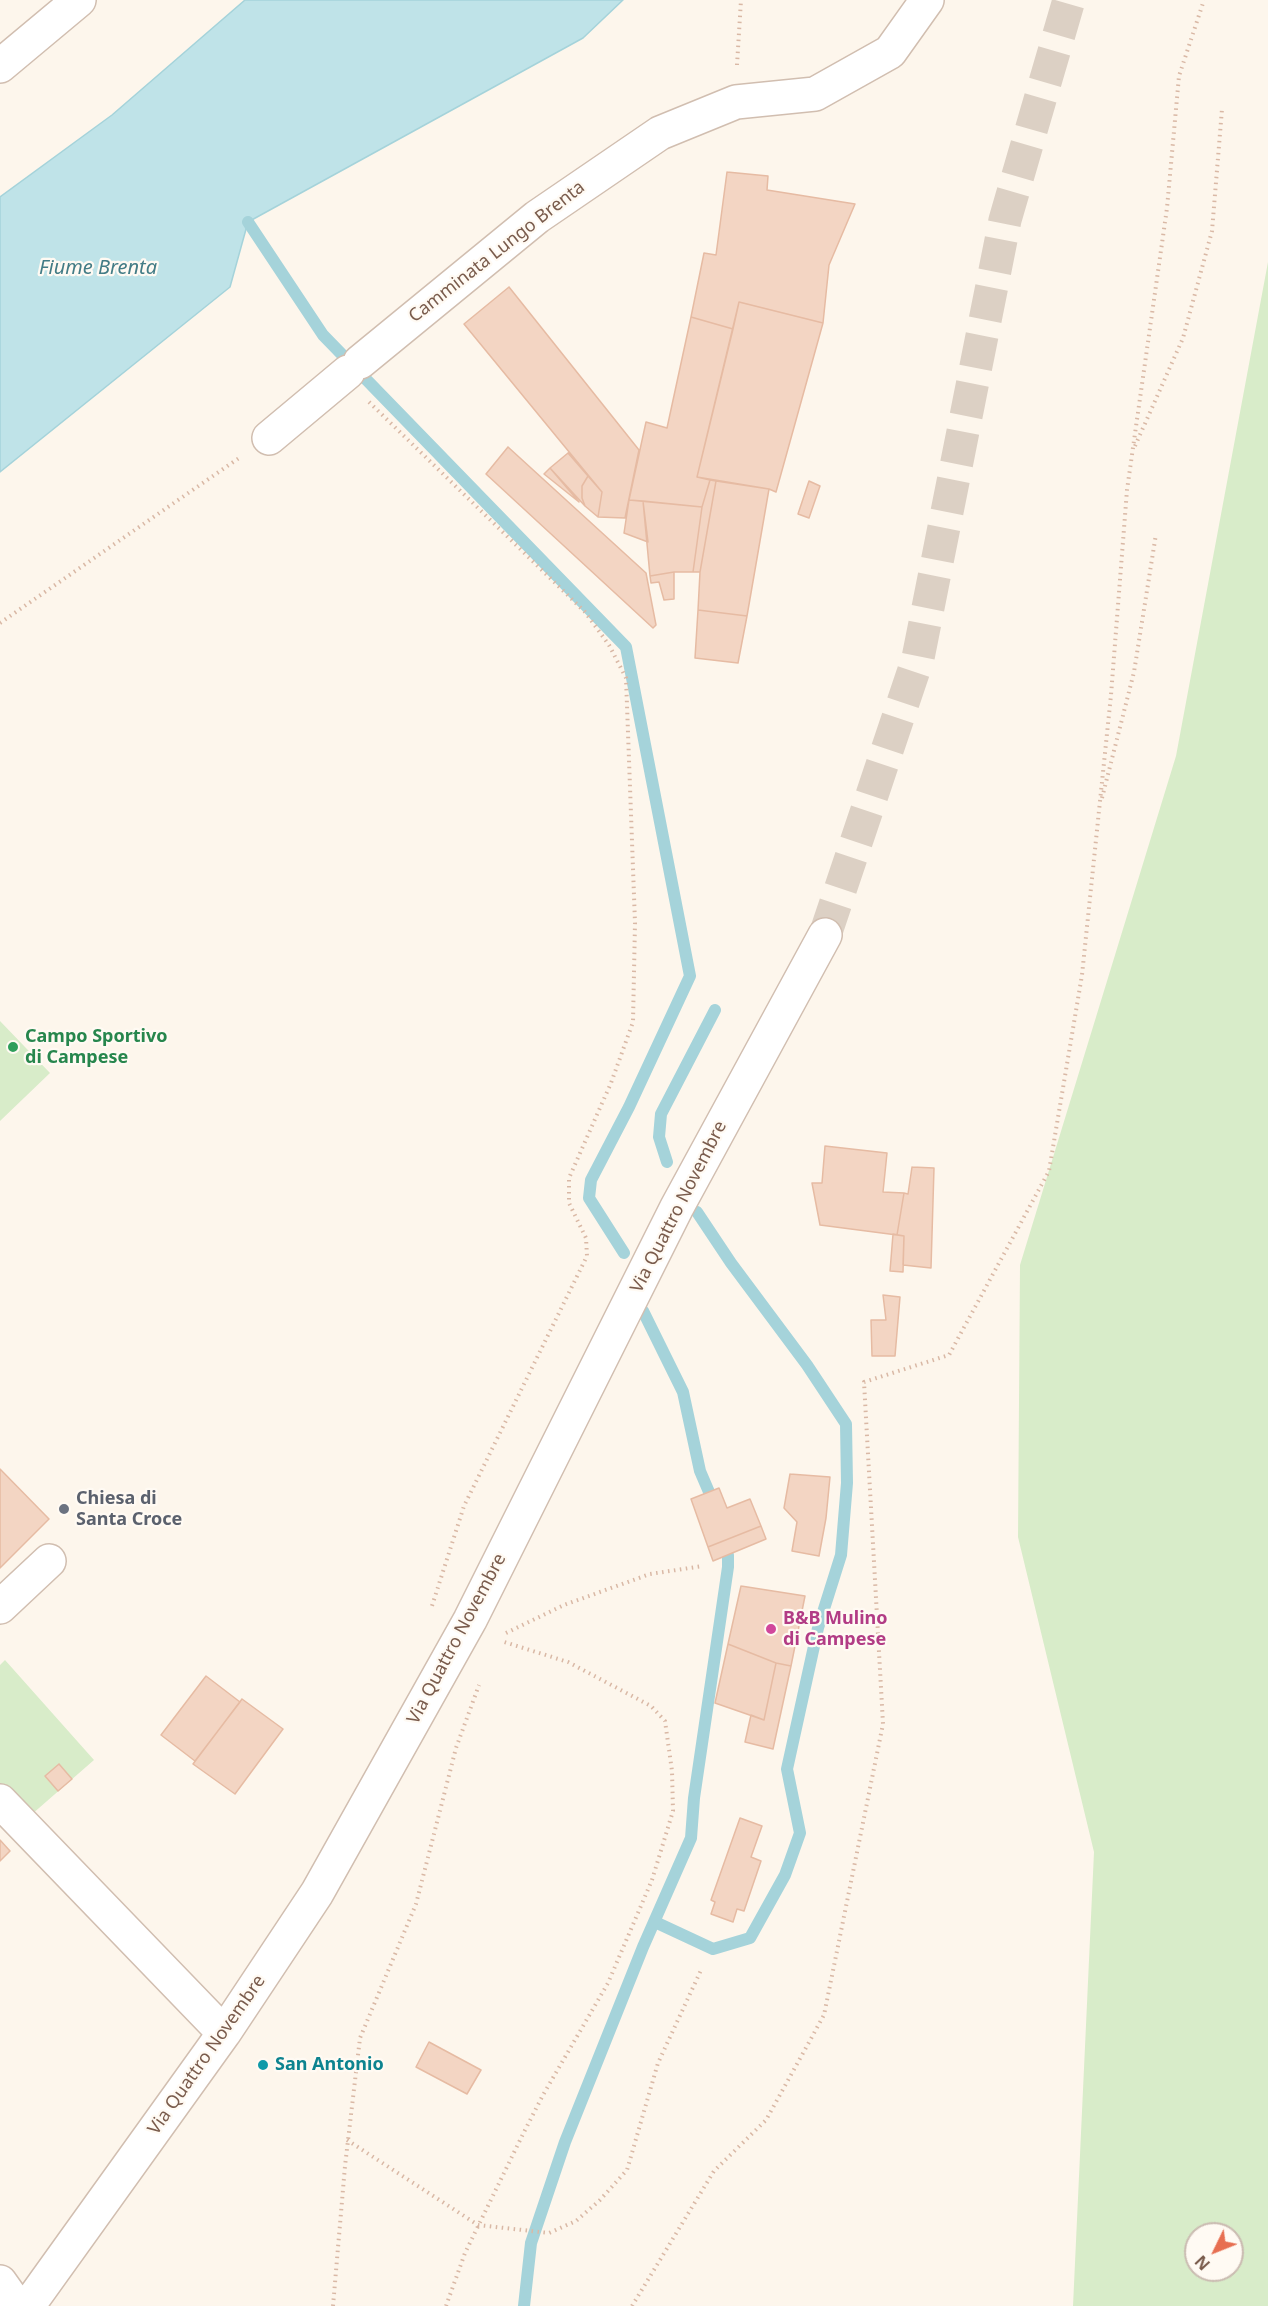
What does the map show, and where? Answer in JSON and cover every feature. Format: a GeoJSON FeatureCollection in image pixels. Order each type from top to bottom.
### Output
{"type":"FeatureCollection","features":[{"type":"Feature","properties":{"kind":"street"},"geometry":{"type":"LineString","coordinates":[[0,66],[79,0]]}},
{"type":"Feature","properties":{"kind":"street","name":"Camminata Lungo Brenta"},"geometry":{"type":"LineString","coordinates":[[268,438],[537,217],[660,133],[736,102],[815,94],[890,52],[927,0]]}},
{"type":"Feature","properties":{"kind":"street","name":"Via Quattro Novembre"},"geometry":{"type":"LineString","coordinates":[[28,2306],[224,2033],[317,1893],[470,1620],[677,1207],[825,935]]}},
{"type":"Feature","properties":{"kind":"street"},"geometry":{"type":"LineString","coordinates":[[0,1607],[49,1561]]}},
{"type":"Feature","properties":{"kind":"street"},"geometry":{"type":"LineString","coordinates":[[0,1801],[224,2033]]}},
{"type":"Feature","properties":{"kind":"street"},"geometry":{"type":"LineString","coordinates":[[0,2282],[17,2306]]}},
{"type":"Feature","properties":{"kind":"path"},"geometry":{"type":"LineString","coordinates":[[736,102],[741,0]]}},
{"type":"Feature","properties":{"kind":"path"},"geometry":{"type":"LineString","coordinates":[[632,2306],[714,2171],[766,2120],[824,2015],[882,1724],[864,1382],[949,1355],[1049,1171],[1082,975],[1111,695],[1127,490],[1167,208],[1179,76],[1204,0]]}},
{"type":"Feature","properties":{"kind":"path"},"geometry":{"type":"LineString","coordinates":[[1132,452],[1183,338],[1212,231],[1222,109]]}},
{"type":"Feature","properties":{"kind":"path"},"geometry":{"type":"LineString","coordinates":[[350,370],[401,434],[508,535],[585,612],[609,645],[626,678],[635,922],[633,1022],[611,1083],[569,1178],[569,1203],[586,1238],[587,1256],[464,1506],[430,1612]]}},
{"type":"Feature","properties":{"kind":"path"},"geometry":{"type":"LineString","coordinates":[[0,623],[268,438]]}},
{"type":"Feature","properties":{"kind":"path"},"geometry":{"type":"LineString","coordinates":[[1099,810],[1134,672],[1156,534]]}},
{"type":"Feature","properties":{"kind":"path"},"geometry":{"type":"LineString","coordinates":[[446,2306],[465,2253],[543,2095],[608,1983],[652,1880],[673,1810],[672,1771],[665,1721],[651,1706],[568,1662],[503,1642],[496,1637],[564,1605],[650,1574],[703,1566]]}},
{"type":"Feature","properties":{"kind":"path"},"geometry":{"type":"LineString","coordinates":[[333,2306],[360,2038],[416,1904],[456,1748],[480,1682]]}},
{"type":"Feature","properties":{"kind":"path"},"geometry":{"type":"LineString","coordinates":[[348,2140],[478,2225],[549,2233],[576,2221],[600,2200],[627,2170],[657,2063],[702,1968]]}},
{"type":"Feature","properties":{"kind":"green space"},"geometry":{"type":"Polygon","coordinates":[[[1268,262],[1268,2306],[1073,2306],[1094,1852],[1018,1537],[1020,1265],[1176,756],[1268,262]]]}},
{"type":"Feature","properties":{"kind":"green space","name":"Campo Sportivo di Campese"},"geometry":{"type":"Polygon","coordinates":[[[0,1021],[50,1073],[0,1121],[0,1021]]]}},
{"type":"Feature","properties":{"kind":"green space"},"geometry":{"type":"Polygon","coordinates":[[[5,1660],[94,1760],[31,1815],[0,1784],[0,1665],[5,1660]]]}},
{"type":"Feature","properties":{"kind":"water","name":"Fiume Brenta"},"geometry":{"type":"Polygon","coordinates":[[[245,0],[623,0],[583,38],[248,222],[230,287],[0,472],[0,197],[112,115],[245,0]]]}},
{"type":"Feature","properties":{"kind":"building"},"geometry":{"type":"Polygon","coordinates":[[[727,172],[768,176],[767,190],[855,204],[829,265],[823,323],[739,302],[733,329],[691,317],[704,253],[716,255],[727,172]]]}},
{"type":"Feature","properties":{"kind":"building"},"geometry":{"type":"Polygon","coordinates":[[[509,287],[639,450],[625,518],[598,517],[602,492],[464,324],[509,287]]]}},
{"type":"Feature","properties":{"kind":"building"},"geometry":{"type":"Polygon","coordinates":[[[739,302],[823,323],[776,492],[697,477],[739,302]]]}},
{"type":"Feature","properties":{"kind":"building"},"geometry":{"type":"Polygon","coordinates":[[[691,317],[733,329],[697,477],[710,480],[702,507],[629,500],[646,422],[667,428],[691,317]]]}},
{"type":"Feature","properties":{"kind":"building"},"geometry":{"type":"Polygon","coordinates":[[[508,447],[646,573],[656,625],[653,628],[486,474],[508,447]]]}},
{"type":"Feature","properties":{"kind":"building"},"geometry":{"type":"Polygon","coordinates":[[[568,453],[588,476],[582,486],[585,506],[550,468],[568,453]]]}},
{"type":"Feature","properties":{"kind":"building"},"geometry":{"type":"Polygon","coordinates":[[[550,468],[579,502],[544,474],[550,468]]]}},
{"type":"Feature","properties":{"kind":"building"},"geometry":{"type":"Polygon","coordinates":[[[588,476],[602,492],[598,517],[585,506],[582,498],[582,486],[588,476]]]}},
{"type":"Feature","properties":{"kind":"building"},"geometry":{"type":"Polygon","coordinates":[[[710,480],[716,481],[700,572],[693,572],[702,507],[710,480]]]}},
{"type":"Feature","properties":{"kind":"building"},"geometry":{"type":"Polygon","coordinates":[[[716,481],[769,489],[747,616],[698,610],[700,572],[716,481]]]}},
{"type":"Feature","properties":{"kind":"building"},"geometry":{"type":"Polygon","coordinates":[[[809,481],[820,486],[809,518],[798,514],[809,481]]]}},
{"type":"Feature","properties":{"kind":"building"},"geometry":{"type":"Polygon","coordinates":[[[629,500],[643,501],[648,542],[624,533],[629,500]]]}},
{"type":"Feature","properties":{"kind":"building"},"geometry":{"type":"Polygon","coordinates":[[[643,501],[702,507],[693,572],[650,576],[643,501]]]}},
{"type":"Feature","properties":{"kind":"building"},"geometry":{"type":"Polygon","coordinates":[[[674,572],[674,599],[664,600],[659,582],[651,583],[650,576],[674,572]]]}},
{"type":"Feature","properties":{"kind":"building"},"geometry":{"type":"Polygon","coordinates":[[[698,610],[747,616],[738,663],[695,658],[698,610]]]}},
{"type":"Feature","properties":{"kind":"building"},"geometry":{"type":"Polygon","coordinates":[[[825,1146],[887,1153],[883,1192],[904,1193],[897,1235],[820,1225],[812,1183],[822,1183],[825,1146]]]}},
{"type":"Feature","properties":{"kind":"building"},"geometry":{"type":"Polygon","coordinates":[[[912,1167],[934,1168],[931,1268],[903,1265],[904,1236],[897,1235],[904,1193],[908,1194],[912,1167]]]}},
{"type":"Feature","properties":{"kind":"building"},"geometry":{"type":"Polygon","coordinates":[[[893,1234],[904,1236],[903,1272],[890,1271],[893,1234]]]}},
{"type":"Feature","properties":{"kind":"building"},"geometry":{"type":"Polygon","coordinates":[[[883,1295],[900,1297],[895,1356],[872,1356],[871,1320],[886,1320],[883,1295]]]}},
{"type":"Feature","properties":{"kind":"building"},"geometry":{"type":"Polygon","coordinates":[[[0,1469],[49,1519],[0,1568],[0,1469]]]}},
{"type":"Feature","properties":{"kind":"building"},"geometry":{"type":"Polygon","coordinates":[[[790,1474],[830,1477],[819,1556],[792,1551],[797,1522],[784,1508],[790,1474]]]}},
{"type":"Feature","properties":{"kind":"building"},"geometry":{"type":"Polygon","coordinates":[[[719,1488],[727,1508],[750,1499],[761,1526],[708,1547],[691,1499],[719,1488]]]}},
{"type":"Feature","properties":{"kind":"building"},"geometry":{"type":"Polygon","coordinates":[[[761,1526],[766,1539],[713,1561],[708,1547],[761,1526]]]}},
{"type":"Feature","properties":{"kind":"building"},"geometry":{"type":"Polygon","coordinates":[[[741,1586],[805,1596],[791,1666],[776,1663],[728,1644],[741,1586]]]}},
{"type":"Feature","properties":{"kind":"building"},"geometry":{"type":"Polygon","coordinates":[[[728,1644],[776,1663],[764,1720],[715,1703],[728,1644]]]}},
{"type":"Feature","properties":{"kind":"building"},"geometry":{"type":"Polygon","coordinates":[[[776,1663],[791,1666],[773,1749],[745,1742],[751,1715],[764,1720],[776,1663]]]}},
{"type":"Feature","properties":{"kind":"building"},"geometry":{"type":"Polygon","coordinates":[[[206,1676],[240,1702],[195,1761],[161,1735],[206,1676]]]}},
{"type":"Feature","properties":{"kind":"building"},"geometry":{"type":"Polygon","coordinates":[[[242,1699],[283,1729],[235,1794],[193,1764],[242,1699]]]}},
{"type":"Feature","properties":{"kind":"building"},"geometry":{"type":"Polygon","coordinates":[[[59,1764],[72,1779],[58,1791],[45,1776],[59,1764]]]}},
{"type":"Feature","properties":{"kind":"building"},"geometry":{"type":"Polygon","coordinates":[[[740,1818],[762,1826],[751,1857],[761,1861],[744,1911],[737,1909],[733,1922],[711,1914],[715,1902],[711,1900],[740,1818]]]}},
{"type":"Feature","properties":{"kind":"building"},"geometry":{"type":"Polygon","coordinates":[[[0,1840],[10,1851],[0,1861],[0,1840]]]}},
{"type":"Feature","properties":{"kind":"building"},"geometry":{"type":"Polygon","coordinates":[[[429,2042],[481,2070],[467,2094],[416,2067],[429,2042]]]}},
{"type":"Feature","properties":{"kind":"waterway"},"geometry":{"type":"LineString","coordinates":[[248,222],[323,335],[626,647],[690,976],[629,1107],[591,1180],[589,1198],[624,1253]]}},
{"type":"Feature","properties":{"kind":"waterway"},"geometry":{"type":"LineString","coordinates":[[667,1162],[659,1137],[661,1114],[715,1010]]}},
{"type":"Feature","properties":{"kind":"waterway"},"geometry":{"type":"LineString","coordinates":[[655,1922],[713,1949],[750,1938],[785,1875],[800,1833],[787,1769],[818,1628],[841,1555],[847,1483],[846,1424],[807,1365],[731,1263],[697,1212]]}},
{"type":"Feature","properties":{"kind":"waterway"},"geometry":{"type":"LineString","coordinates":[[643,1311],[683,1392],[700,1471],[709,1492]]}},
{"type":"Feature","properties":{"kind":"waterway"},"geometry":{"type":"LineString","coordinates":[[524,2306],[531,2243],[565,2142],[643,1947],[691,1838],[694,1798],[728,1555]]}},
{"type":"Feature","properties":{"kind":"tunnel"},"geometry":{"type":"LineString","coordinates":[[825,935],[918,658],[1005,220],[1069,0]]}},
{"type":"Feature","properties":{"kind":"place","name":"Campo Sportivo di Campese"},"geometry":{"type":"Point","coordinates":[13,1047]}},
{"type":"Feature","properties":{"kind":"place","name":"Chiesa di Santa Croce"},"geometry":{"type":"Point","coordinates":[64,1509]}},
{"type":"Feature","properties":{"kind":"place","name":"B&B Mulino di Campese"},"geometry":{"type":"Point","coordinates":[771,1629]}},
{"type":"Feature","properties":{"kind":"place","name":"San Antonio"},"geometry":{"type":"Point","coordinates":[263,2065]}}]}
